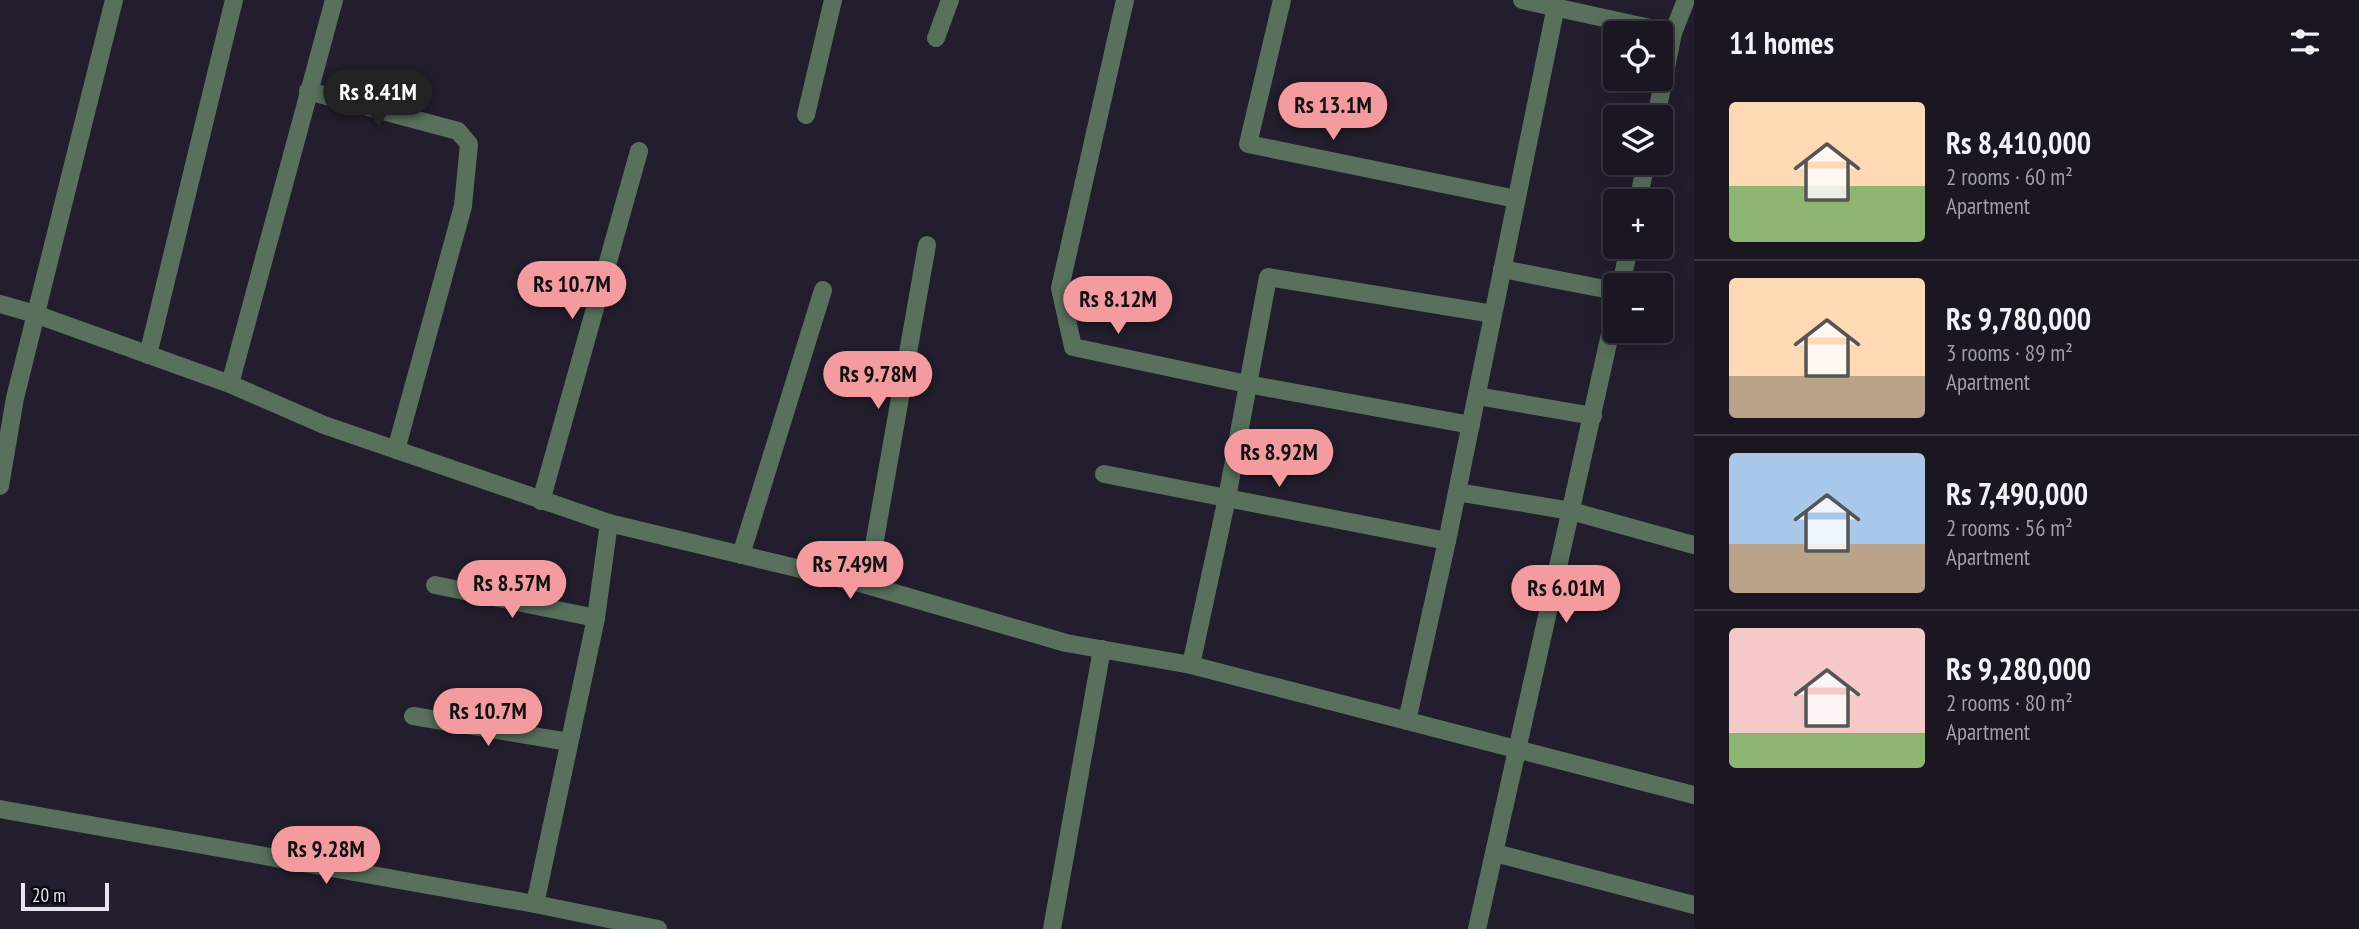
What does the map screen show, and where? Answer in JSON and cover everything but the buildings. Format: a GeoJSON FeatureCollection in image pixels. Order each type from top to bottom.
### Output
{"type":"FeatureCollection","features":[{"type":"Feature","properties":{"kind":"street"},"geometry":{"type":"LineString","coordinates":[[0,486],[15,398],[114,0]]}},
{"type":"Feature","properties":{"kind":"street"},"geometry":{"type":"LineString","coordinates":[[148,355],[234,0]]}},
{"type":"Feature","properties":{"kind":"street"},"geometry":{"type":"LineString","coordinates":[[229,384],[334,0]]}},
{"type":"Feature","properties":{"kind":"street"},"geometry":{"type":"LineString","coordinates":[[806,115],[834,0]]}},
{"type":"Feature","properties":{"kind":"street"},"geometry":{"type":"LineString","coordinates":[[936,38],[950,0]]}},
{"type":"Feature","properties":{"kind":"street"},"geometry":{"type":"LineString","coordinates":[[1125,0],[1060,289],[1073,347],[1247,384],[1471,425]]}},
{"type":"Feature","properties":{"kind":"street"},"geometry":{"type":"LineString","coordinates":[[1282,0],[1248,144],[1516,199]]}},
{"type":"Feature","properties":{"kind":"street"},"geometry":{"type":"LineString","coordinates":[[1522,0],[1621,21]]}},
{"type":"Feature","properties":{"kind":"street"},"geometry":{"type":"LineString","coordinates":[[1673,33],[1686,0]]}},
{"type":"Feature","properties":{"kind":"street"},"geometry":{"type":"LineString","coordinates":[[1407,721],[1447,541],[1556,6]]}},
{"type":"Feature","properties":{"kind":"street"},"geometry":{"type":"LineString","coordinates":[[308,91],[458,131],[469,144],[463,206],[396,450]]}},
{"type":"Feature","properties":{"kind":"street"},"geometry":{"type":"LineString","coordinates":[[541,500],[639,152]]}},
{"type":"Feature","properties":{"kind":"street"},"geometry":{"type":"LineString","coordinates":[[867,585],[927,244]]}},
{"type":"Feature","properties":{"kind":"street"},"geometry":{"type":"LineString","coordinates":[[1502,270],[1603,288]]}},
{"type":"Feature","properties":{"kind":"street"},"geometry":{"type":"LineString","coordinates":[[1191,665],[1227,498],[1268,277],[1493,314]]}},
{"type":"Feature","properties":{"kind":"street"},"geometry":{"type":"LineString","coordinates":[[741,555],[823,290]]}},
{"type":"Feature","properties":{"kind":"street"},"geometry":{"type":"LineString","coordinates":[[0,304],[35,314],[229,384],[324,425],[609,523],[867,585],[1066,643],[1191,665],[1694,795]]}},
{"type":"Feature","properties":{"kind":"street"},"geometry":{"type":"LineString","coordinates":[[1477,929],[1608,343]]}},
{"type":"Feature","properties":{"kind":"street"},"geometry":{"type":"LineString","coordinates":[[1477,396],[1593,416]]}},
{"type":"Feature","properties":{"kind":"street"},"geometry":{"type":"LineString","coordinates":[[1104,474],[1447,541]]}},
{"type":"Feature","properties":{"kind":"street"},"geometry":{"type":"LineString","coordinates":[[1457,492],[1571,511],[1694,545]]}},
{"type":"Feature","properties":{"kind":"street"},"geometry":{"type":"LineString","coordinates":[[535,904],[596,618],[609,523]]}},
{"type":"Feature","properties":{"kind":"street"},"geometry":{"type":"LineString","coordinates":[[435,585],[596,618]]}},
{"type":"Feature","properties":{"kind":"street"},"geometry":{"type":"LineString","coordinates":[[1052,929],[1101,649]]}},
{"type":"Feature","properties":{"kind":"street"},"geometry":{"type":"LineString","coordinates":[[413,716],[569,742]]}},
{"type":"Feature","properties":{"kind":"street"},"geometry":{"type":"LineString","coordinates":[[0,809],[535,904],[587,922],[658,929]]}},
{"type":"Feature","properties":{"kind":"street"},"geometry":{"type":"LineString","coordinates":[[1495,853],[1694,905]]}}]}
